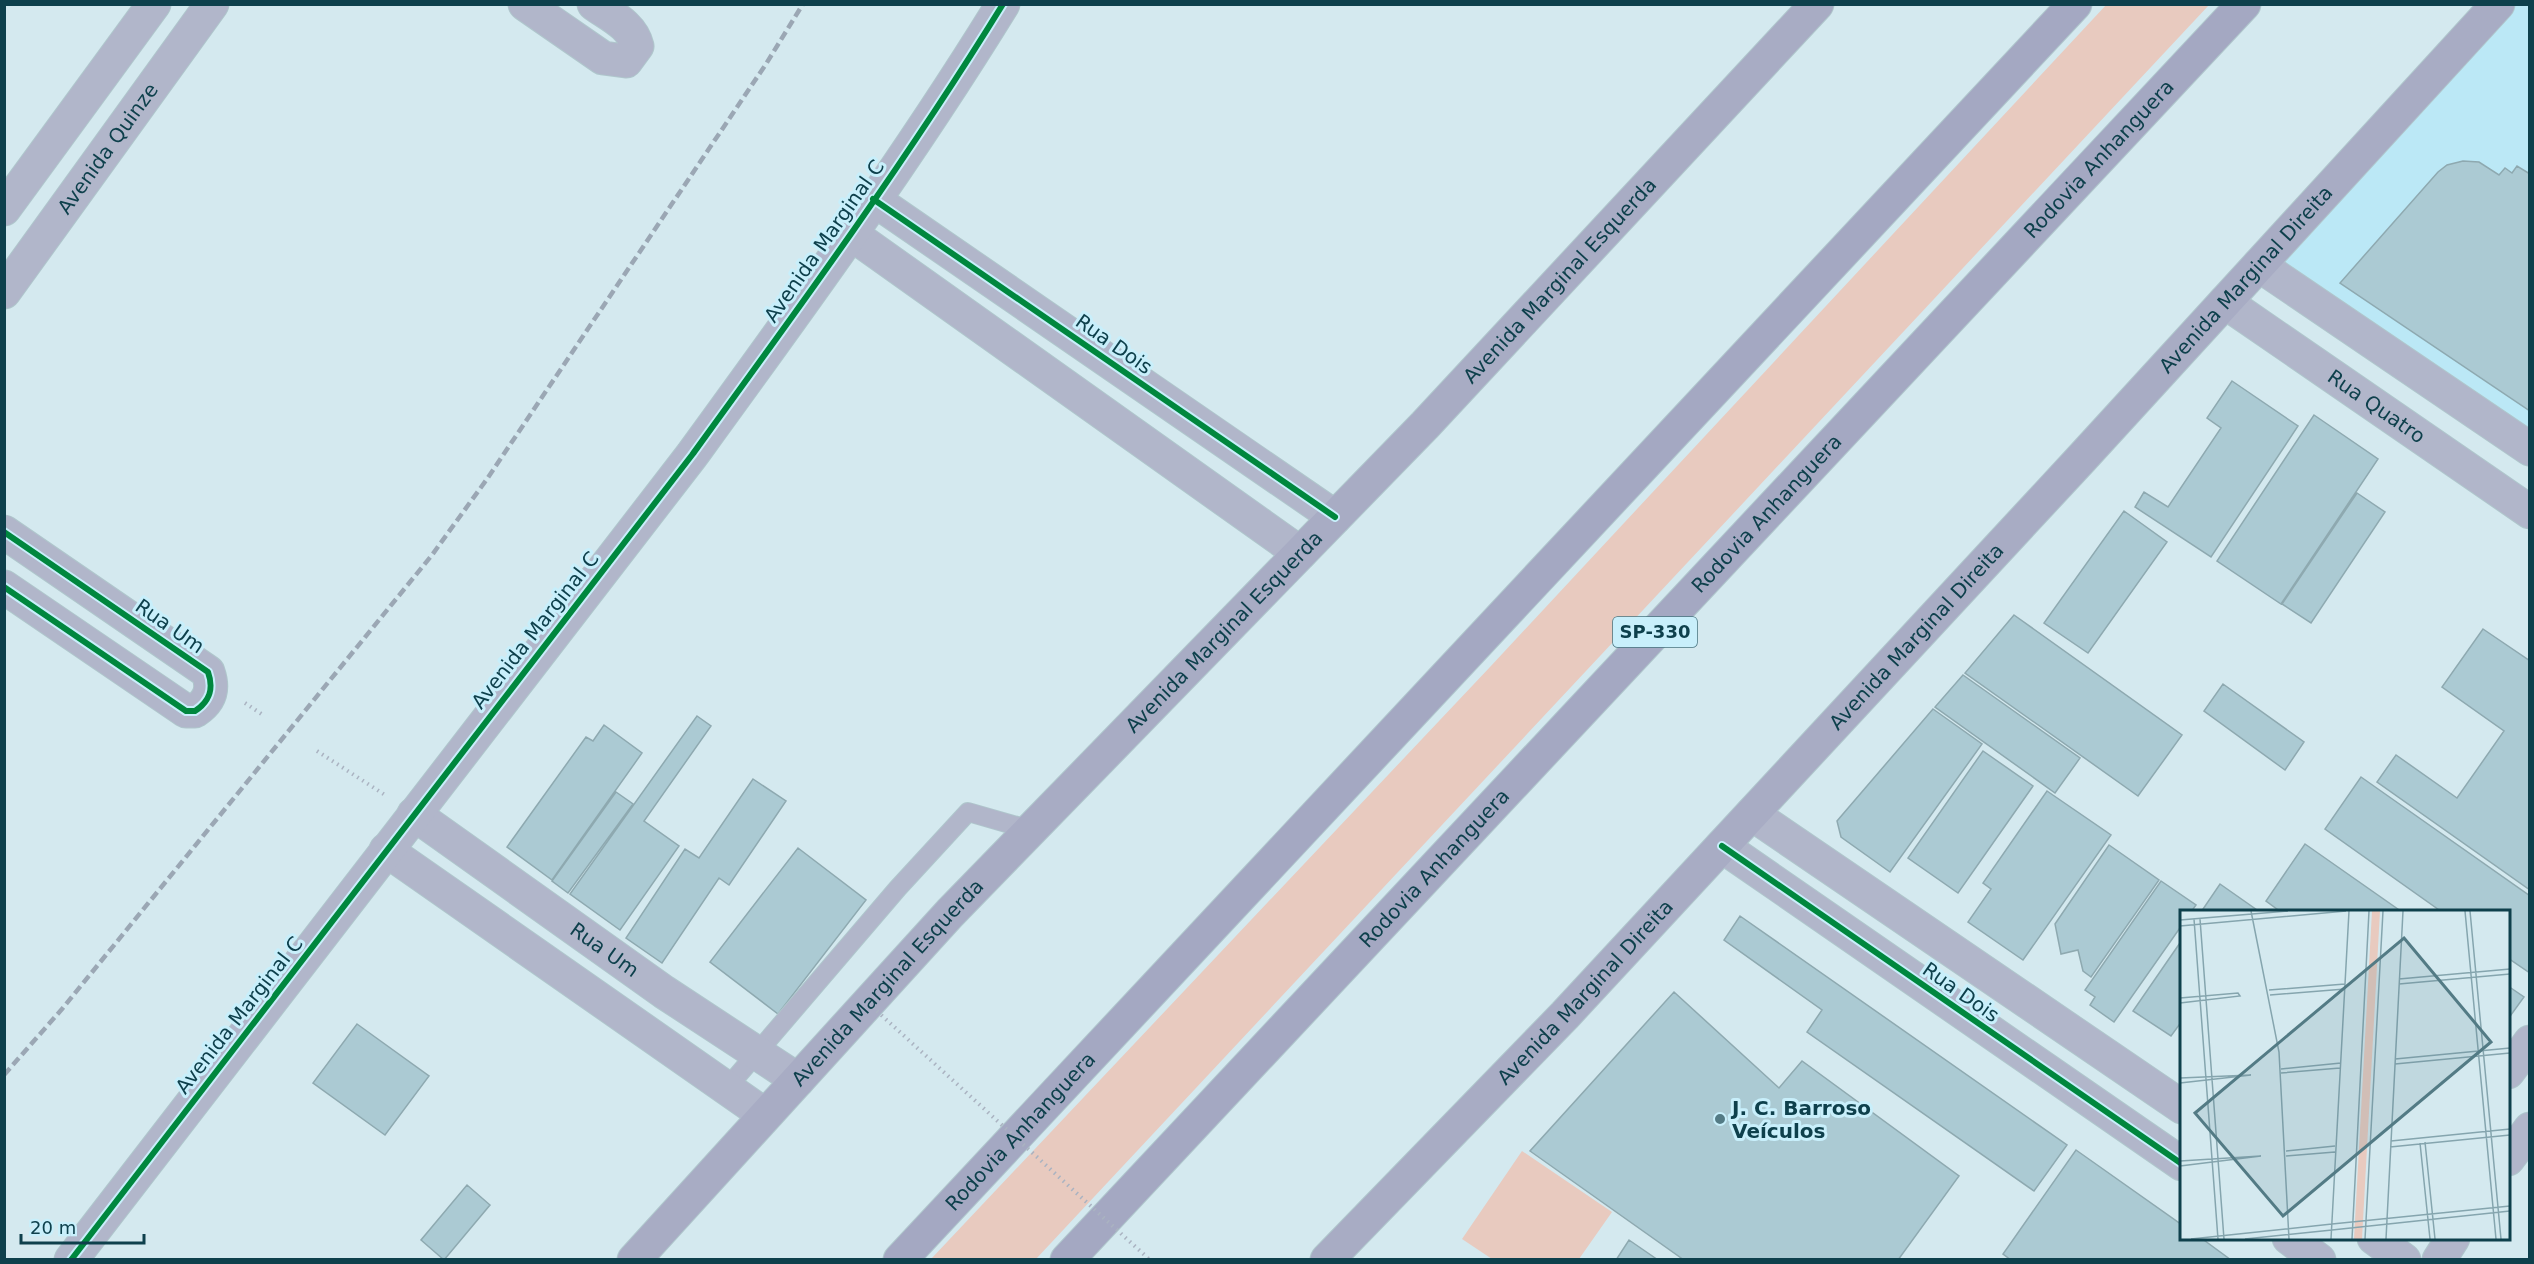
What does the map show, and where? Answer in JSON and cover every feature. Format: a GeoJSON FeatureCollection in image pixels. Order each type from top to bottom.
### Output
{"type":"FeatureCollection","features":[{"type":"Feature","properties":{"kind":"highway","name":"Rodovia Anhanguera"},"geometry":{"type":"LineString","coordinates":[[900,1260],[2075,4]]}},
{"type":"Feature","properties":{"kind":"highway","name":"Rodovia Anhanguera"},"geometry":{"type":"LineString","coordinates":[[1067,1260],[2244,4]]}},
{"type":"Feature","properties":{"kind":"main road","name":"Avenida Marginal Direita"},"geometry":{"type":"LineString","coordinates":[[1327,1260],[1565,1015],[2498,4]]}},
{"type":"Feature","properties":{"kind":"main road","name":"Avenida Marginal Esquerda"},"geometry":{"type":"LineString","coordinates":[[634,1260],[950,913],[1433,416],[1807,8]]}},
{"type":"Feature","properties":{"kind":"street"},"geometry":{"type":"LineString","coordinates":[[4,209],[154,4]]}},
{"type":"Feature","properties":{"kind":"street","name":"Avenida Quinze"},"geometry":{"type":"LineString","coordinates":[[4,292],[212,4]]}},
{"type":"Feature","properties":{"kind":"street"},"geometry":{"type":"LineString","coordinates":[[525,4],[603,58],[626,61],[637,46],[635,36],[628,28],[594,4]]}},
{"type":"Feature","properties":{"kind":"street","name":"Avenida Marginal C"},"geometry":{"type":"LineString","coordinates":[[71,1260],[692,455],[850,233],[962,70],[1003,4]]}},
{"type":"Feature","properties":{"kind":"street","name":"Rua Dois"},"geometry":{"type":"LineString","coordinates":[[873,199],[1335,517]]}},
{"type":"Feature","properties":{"kind":"street"},"geometry":{"type":"LineString","coordinates":[[850,233],[1300,553]]}},
{"type":"Feature","properties":{"kind":"street"},"geometry":{"type":"LineString","coordinates":[[2259,265],[2529,449]]}},
{"type":"Feature","properties":{"kind":"street","name":"Rua Quatro"},"geometry":{"type":"LineString","coordinates":[[2225,302],[2529,512]]}},
{"type":"Feature","properties":{"kind":"street","name":"Rua Um"},"geometry":{"type":"LineString","coordinates":[[4,532],[208,672],[212,681],[207,700],[195,711],[186,711],[4,587]]}},
{"type":"Feature","properties":{"kind":"street","name":"Rua Um"},"geometry":{"type":"LineString","coordinates":[[414,814],[664,992],[798,1080]]}},
{"type":"Feature","properties":{"kind":"street","name":"Rua Dois"},"geometry":{"type":"LineString","coordinates":[[1752,814],[2180,1106]]}},
{"type":"Feature","properties":{"kind":"street","name":"Rua Dois"},"geometry":{"type":"LineString","coordinates":[[1722,846],[2180,1163]]}},
{"type":"Feature","properties":{"kind":"street"},"geometry":{"type":"LineString","coordinates":[[386,850],[765,1115]]}},
{"type":"Feature","properties":{"kind":"street"},"geometry":{"type":"LineString","coordinates":[[2510,1069],[2529,1042]]}},
{"type":"Feature","properties":{"kind":"street"},"geometry":{"type":"LineString","coordinates":[[2510,1156],[2529,1129]]}},
{"type":"Feature","properties":{"kind":"street"},"geometry":{"type":"LineString","coordinates":[[2290,1240],[2319,1260]]}},
{"type":"Feature","properties":{"kind":"street"},"geometry":{"type":"LineString","coordinates":[[2439,1260],[2452,1240]]}},
{"type":"Feature","properties":{"kind":"lane"},"geometry":{"type":"LineString","coordinates":[[726,1089],[898,888],[968,812],[1031,830]]}},
{"type":"Feature","properties":{"kind":"path"},"geometry":{"type":"LineString","coordinates":[[317,751],[414,814]]}},
{"type":"Feature","properties":{"kind":"path"},"geometry":{"type":"LineString","coordinates":[[868,1003],[1150,1260]]}},
{"type":"Feature","properties":{"kind":"shaded area"},"geometry":{"type":"Polygon","coordinates":[[[2107,4],[2209,5],[1036,1259],[931,1259],[1490,667],[2107,4]]]}},
{"type":"Feature","properties":{"kind":"shaded area"},"geometry":{"type":"Polygon","coordinates":[[[2499,5],[2529,5],[2529,448],[2260,265],[2499,5]]]}},
{"type":"Feature","properties":{"kind":"shaded area"},"geometry":{"type":"Polygon","coordinates":[[[1522,1151],[1612,1212],[1579,1259],[1492,1259],[1462,1239],[1522,1151]]]}},
{"type":"Feature","properties":{"kind":"building"},"geometry":{"type":"Polygon","coordinates":[[[2463,161],[2479,162],[2499,175],[2505,168],[2512,173],[2517,166],[2530,174],[2530,411],[2340,283],[2438,172],[2447,165],[2463,161]]]}},
{"type":"Feature","properties":{"kind":"building"},"geometry":{"type":"Polygon","coordinates":[[[2232,381],[2298,426],[2211,557],[2135,507],[2144,492],[2168,507],[2221,428],[2207,418],[2232,381]]]}},
{"type":"Feature","properties":{"kind":"building"},"geometry":{"type":"Polygon","coordinates":[[[2314,415],[2378,459],[2281,604],[2217,561],[2314,415]]]}},
{"type":"Feature","properties":{"kind":"building"},"geometry":{"type":"Polygon","coordinates":[[[2357,493],[2385,512],[2311,623],[2282,604],[2357,493]]]}},
{"type":"Feature","properties":{"kind":"building"},"geometry":{"type":"Polygon","coordinates":[[[2124,511],[2167,542],[2088,653],[2044,623],[2124,511]]]}},
{"type":"Feature","properties":{"kind":"building"},"geometry":{"type":"Polygon","coordinates":[[[2014,615],[2182,735],[2138,796],[1965,673],[2014,615]]]}},
{"type":"Feature","properties":{"kind":"building"},"geometry":{"type":"Polygon","coordinates":[[[2483,629],[2530,661],[2530,890],[2377,782],[2396,755],[2457,798],[2504,731],[2442,687],[2483,629]]]}},
{"type":"Feature","properties":{"kind":"building"},"geometry":{"type":"Polygon","coordinates":[[[1963,675],[2080,758],[2055,793],[1935,707],[1963,675]]]}},
{"type":"Feature","properties":{"kind":"building"},"geometry":{"type":"Polygon","coordinates":[[[2223,684],[2304,742],[2285,770],[2204,711],[2223,684]]]}},
{"type":"Feature","properties":{"kind":"building"},"geometry":{"type":"Polygon","coordinates":[[[1933,709],[1982,744],[1890,872],[1841,837],[1837,821],[1933,709]]]}},
{"type":"Feature","properties":{"kind":"building"},"geometry":{"type":"Polygon","coordinates":[[[697,716],[711,726],[644,821],[679,846],[620,930],[570,894],[697,716]]]}},
{"type":"Feature","properties":{"kind":"building"},"geometry":{"type":"Polygon","coordinates":[[[604,725],[642,753],[552,880],[507,847],[586,737],[593,741],[604,725]]]}},
{"type":"Feature","properties":{"kind":"building"},"geometry":{"type":"Polygon","coordinates":[[[1983,751],[2033,786],[1958,893],[1908,858],[1983,751]]]}},
{"type":"Feature","properties":{"kind":"building"},"geometry":{"type":"Polygon","coordinates":[[[2361,777],[2530,896],[2530,973],[2510,959],[2510,910],[2439,910],[2325,829],[2361,777]]]}},
{"type":"Feature","properties":{"kind":"building"},"geometry":{"type":"Polygon","coordinates":[[[753,779],[786,801],[729,885],[719,878],[662,963],[626,938],[685,849],[699,858],[753,779]]]}},
{"type":"Feature","properties":{"kind":"building"},"geometry":{"type":"Polygon","coordinates":[[[2047,791],[2111,835],[2023,960],[1968,922],[1991,889],[1983,883],[2047,791]]]}},
{"type":"Feature","properties":{"kind":"building"},"geometry":{"type":"Polygon","coordinates":[[[616,792],[633,804],[568,893],[552,881],[616,792]]]}},
{"type":"Feature","properties":{"kind":"building"},"geometry":{"type":"Polygon","coordinates":[[[2305,844],[2399,910],[2278,910],[2266,901],[2305,844]]]}},
{"type":"Feature","properties":{"kind":"building"},"geometry":{"type":"Polygon","coordinates":[[[2109,845],[2159,880],[2091,977],[2083,971],[2078,950],[2061,954],[2055,924],[2109,845]]]}},
{"type":"Feature","properties":{"kind":"building"},"geometry":{"type":"Polygon","coordinates":[[[798,848],[866,900],[778,1014],[710,962],[798,848]]]}},
{"type":"Feature","properties":{"kind":"building"},"geometry":{"type":"Polygon","coordinates":[[[2161,881],[2196,905],[2192,910],[2180,910],[2180,928],[2114,1022],[2090,1005],[2095,997],[2085,990],[2161,881]]]}},
{"type":"Feature","properties":{"kind":"building"},"geometry":{"type":"Polygon","coordinates":[[[2220,884],[2257,910],[2202,910],[2220,884]]]}},
{"type":"Feature","properties":{"kind":"building"},"geometry":{"type":"Polygon","coordinates":[[[1740,916],[2067,1145],[2034,1191],[1807,1032],[1822,1010],[1724,940],[1740,916]]]}},
{"type":"Feature","properties":{"kind":"building"},"geometry":{"type":"Polygon","coordinates":[[[2180,943],[2180,1024],[2171,1036],[2133,1011],[2180,943]]]}},
{"type":"Feature","properties":{"kind":"building"},"geometry":{"type":"Polygon","coordinates":[[[2510,987],[2524,997],[2510,1016],[2510,987]]]}},
{"type":"Feature","properties":{"kind":"building","name":"J. C. Barroso Veículos"},"geometry":{"type":"Polygon","coordinates":[[[1674,992],[1779,1088],[1802,1061],[1959,1176],[1898,1260],[1684,1260],[1530,1151],[1674,992]]]}},
{"type":"Feature","properties":{"kind":"building"},"geometry":{"type":"Polygon","coordinates":[[[357,1024],[429,1076],[385,1135],[313,1083],[357,1024]]]}},
{"type":"Feature","properties":{"kind":"building"},"geometry":{"type":"Polygon","coordinates":[[[2076,1150],[2180,1224],[2180,1240],[2204,1240],[2231,1260],[2011,1260],[2003,1254],[2076,1150]]]}},
{"type":"Feature","properties":{"kind":"building"},"geometry":{"type":"Polygon","coordinates":[[[467,1185],[490,1205],[444,1260],[421,1240],[467,1185]]]}},
{"type":"Feature","properties":{"kind":"building"},"geometry":{"type":"Polygon","coordinates":[[[1629,1240],[1658,1260],[1616,1260],[1629,1240]]]}},
{"type":"Feature","properties":{"kind":"railway"},"geometry":{"type":"LineString","coordinates":[[4,1075],[62,1009],[432,555],[487,479],[766,64],[803,4]]}},
{"type":"Feature","properties":{"kind":"cycle path"},"geometry":{"type":"LineString","coordinates":[[71,1260],[692,455],[891,176],[1003,4]]}},
{"type":"Feature","properties":{"kind":"cycle path"},"geometry":{"type":"LineString","coordinates":[[873,199],[1335,517]]}},
{"type":"Feature","properties":{"kind":"cycle path"},"geometry":{"type":"LineString","coordinates":[[4,532],[208,672],[211,684],[207,699],[195,711],[186,711],[4,587]]}},
{"type":"Feature","properties":{"kind":"cycle path"},"geometry":{"type":"LineString","coordinates":[[1722,846],[2180,1163]]}},
{"type":"Feature","properties":{"kind":"place","name":"J. C. Barroso Veículos"},"geometry":{"type":"Point","coordinates":[1720,1119]}}]}
